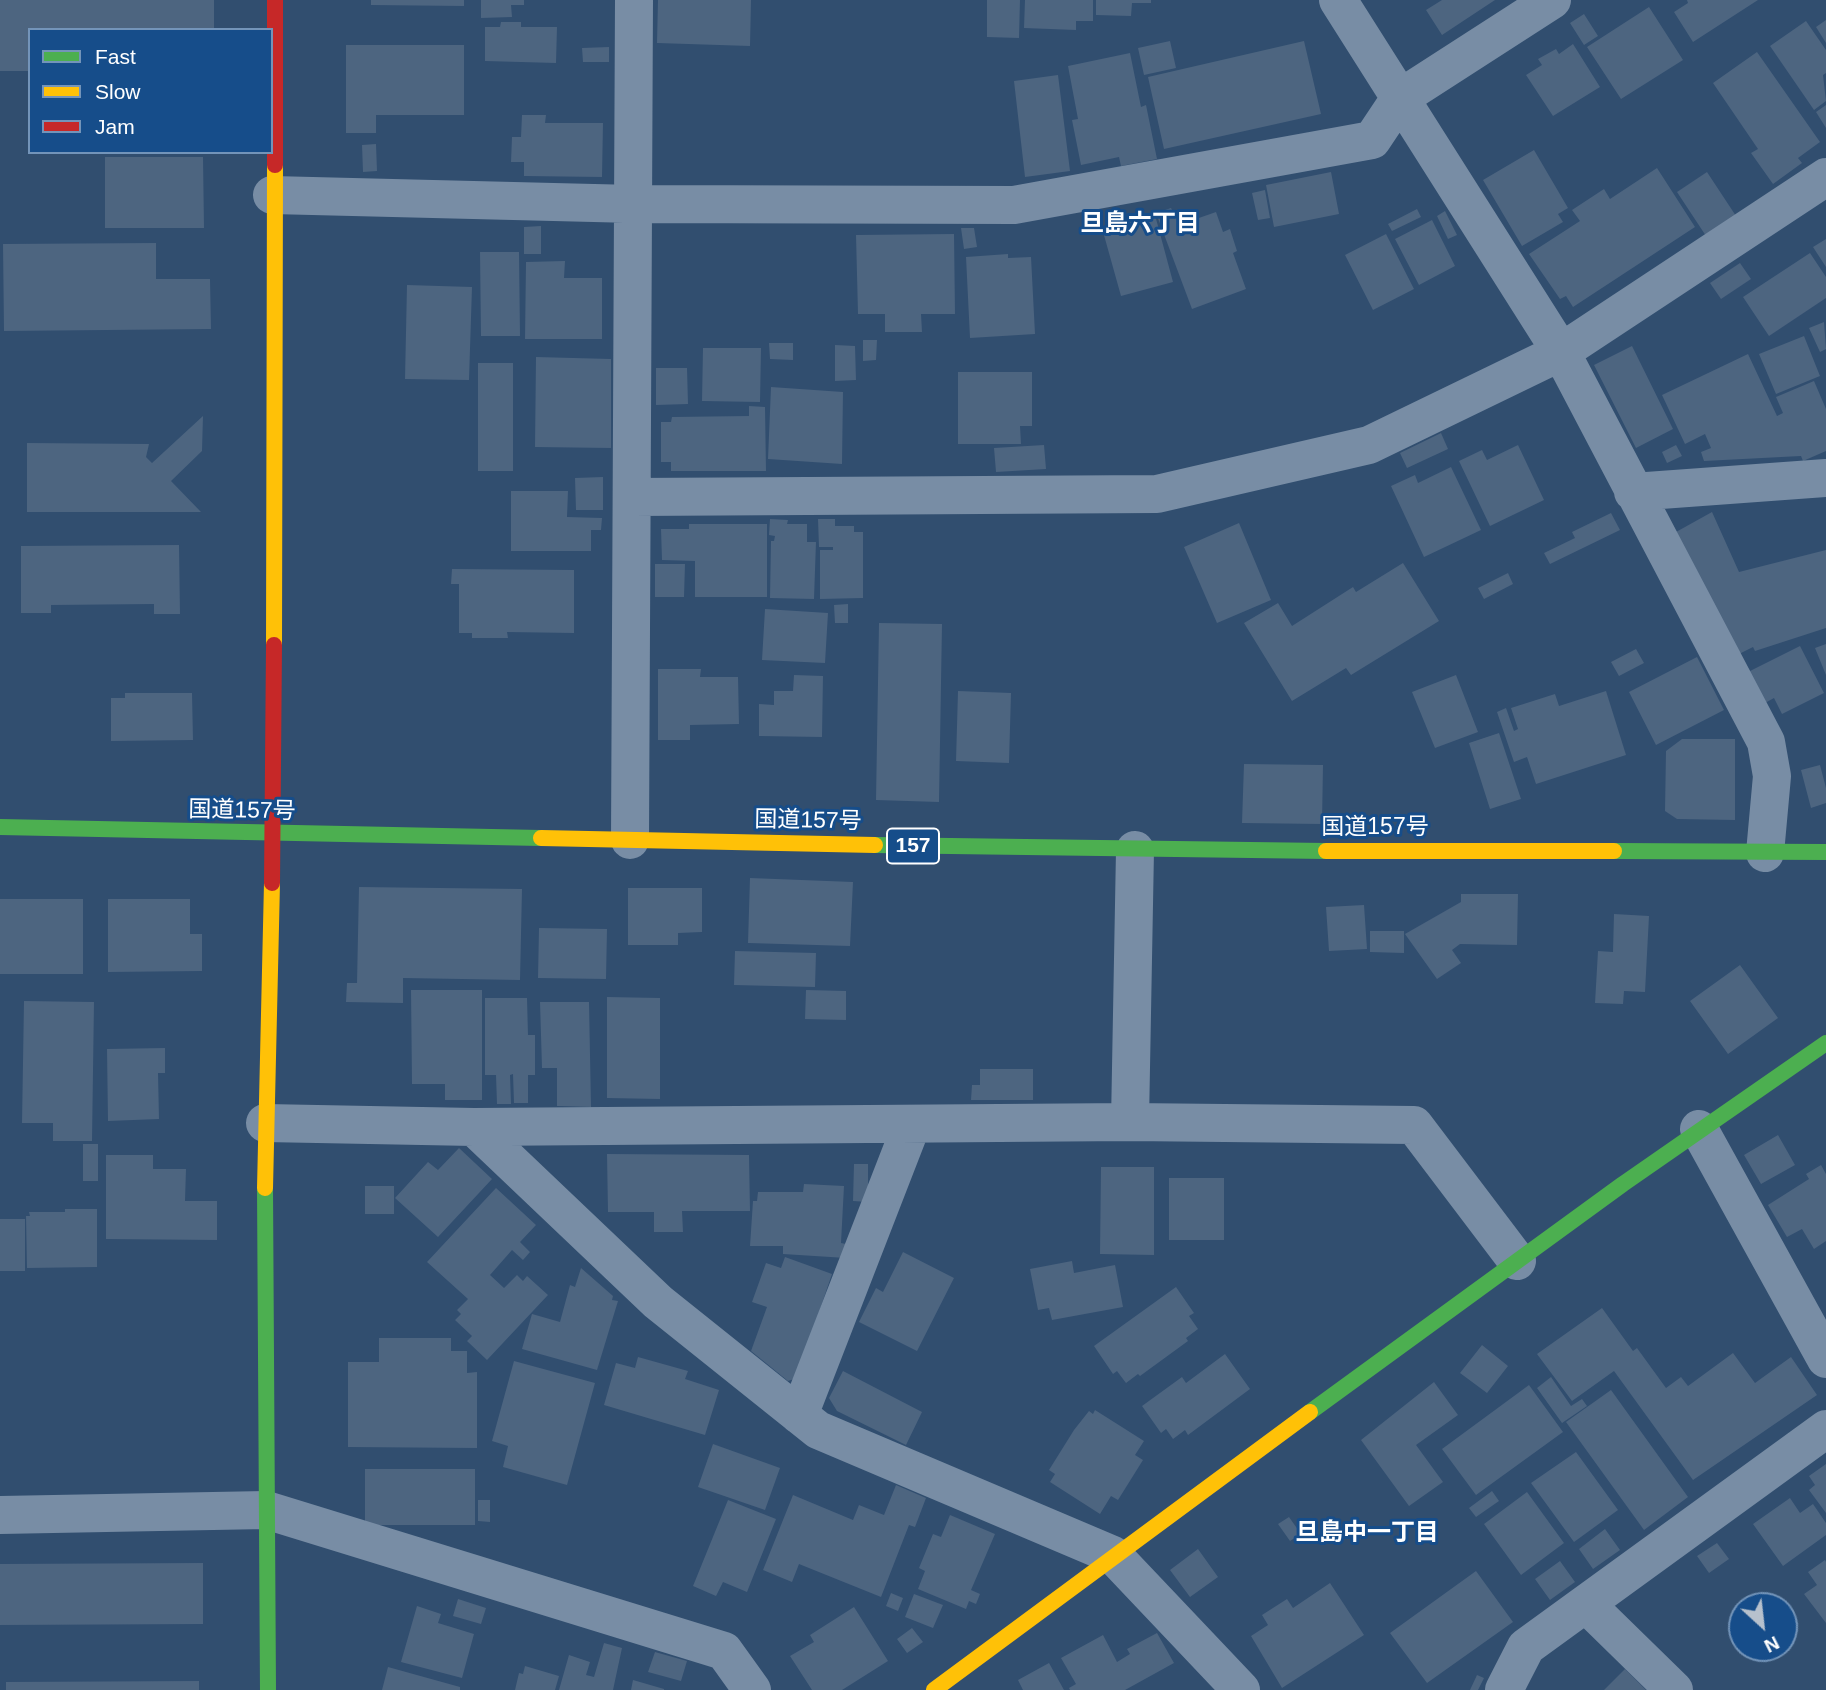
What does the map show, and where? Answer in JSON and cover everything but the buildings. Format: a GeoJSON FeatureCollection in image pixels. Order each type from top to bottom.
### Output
{"type":"FeatureCollection","features":[{"type":"Feature","properties":{"kind":"main road"},"geometry":{"type":"LineString","coordinates":[[273,130],[275,0]]}},
{"type":"Feature","properties":{"kind":"main road"},"geometry":{"type":"LineString","coordinates":[[268,1690],[265,1123],[274,834],[273,154]]}},
{"type":"Feature","properties":{"kind":"main road","name":"国道157号"},"geometry":{"type":"LineString","coordinates":[[0,827],[1135,850],[1826,852]]}},
{"type":"Feature","properties":{"kind":"main road"},"geometry":{"type":"LineString","coordinates":[[944,1687],[1112,1555],[1699,1129],[1826,1043]]}},
{"type":"Feature","properties":{"kind":"street"},"geometry":{"type":"LineString","coordinates":[[630,840],[634,0]]}},
{"type":"Feature","properties":{"kind":"street"},"geometry":{"type":"LineString","coordinates":[[1338,0],[1560,352],[1766,742],[1772,776],[1765,853]]}},
{"type":"Feature","properties":{"kind":"street"},"geometry":{"type":"LineString","coordinates":[[272,195],[634,204],[1014,205],[1372,140],[1401,98],[1552,0]]}},
{"type":"Feature","properties":{"kind":"street"},"geometry":{"type":"LineString","coordinates":[[633,497],[1157,494],[1369,445],[1560,352],[1826,177]]}},
{"type":"Feature","properties":{"kind":"street"},"geometry":{"type":"LineString","coordinates":[[1633,492],[1826,478]]}},
{"type":"Feature","properties":{"kind":"street"},"geometry":{"type":"LineString","coordinates":[[1130,1122],[1135,850]]}},
{"type":"Feature","properties":{"kind":"street"},"geometry":{"type":"LineString","coordinates":[[265,1123],[474,1127],[1130,1122],[1414,1125],[1517,1261]]}},
{"type":"Feature","properties":{"kind":"street"},"geometry":{"type":"LineString","coordinates":[[799,1415],[912,1124]]}},
{"type":"Feature","properties":{"kind":"street"},"geometry":{"type":"LineString","coordinates":[[474,1127],[658,1302],[818,1430],[1112,1555],[1241,1690]]}},
{"type":"Feature","properties":{"kind":"street"},"geometry":{"type":"LineString","coordinates":[[1699,1129],[1826,1359]]}},
{"type":"Feature","properties":{"kind":"street"},"geometry":{"type":"LineString","coordinates":[[1504,1690],[1526,1647],[1826,1429]]}},
{"type":"Feature","properties":{"kind":"street"},"geometry":{"type":"LineString","coordinates":[[0,1515],[265,1510],[724,1651],[752,1690]]}},
{"type":"Feature","properties":{"kind":"street"},"geometry":{"type":"LineString","coordinates":[[1587,1605],[1674,1690]]}},
{"type":"Feature","properties":{"kind":"traffic: fast"},"geometry":{"type":"LineString","coordinates":[[0,827],[541,838]]}},
{"type":"Feature","properties":{"kind":"traffic: fast"},"geometry":{"type":"LineString","coordinates":[[875,845],[1326,851]]}},
{"type":"Feature","properties":{"kind":"traffic: fast"},"geometry":{"type":"LineString","coordinates":[[1614,851],[1826,852]]}},
{"type":"Feature","properties":{"kind":"traffic: fast"},"geometry":{"type":"LineString","coordinates":[[1310,1412],[1623,1184],[1826,1043]]}},
{"type":"Feature","properties":{"kind":"traffic: fast"},"geometry":{"type":"LineString","coordinates":[[265,1188],[268,1690]]}},
{"type":"Feature","properties":{"kind":"traffic: slow"},"geometry":{"type":"LineString","coordinates":[[274,645],[275,165]]}},
{"type":"Feature","properties":{"kind":"traffic: slow"},"geometry":{"type":"LineString","coordinates":[[541,838],[875,845]]}},
{"type":"Feature","properties":{"kind":"traffic: slow"},"geometry":{"type":"LineString","coordinates":[[1326,851],[1614,851]]}},
{"type":"Feature","properties":{"kind":"traffic: slow"},"geometry":{"type":"LineString","coordinates":[[265,1188],[272,883]]}},
{"type":"Feature","properties":{"kind":"traffic: slow"},"geometry":{"type":"LineString","coordinates":[[934,1690],[1310,1412]]}},
{"type":"Feature","properties":{"kind":"traffic: jam"},"geometry":{"type":"LineString","coordinates":[[275,0],[275,165]]}},
{"type":"Feature","properties":{"kind":"traffic: jam"},"geometry":{"type":"LineString","coordinates":[[272,883],[274,645]]}},
{"type":"Feature","properties":{"kind":"district","name":"旦島六丁目"},"geometry":{"type":"Point","coordinates":[1140,224]}},
{"type":"Feature","properties":{"kind":"district","name":"旦島中一丁目"},"geometry":{"type":"Point","coordinates":[1367,1533]}}]}
